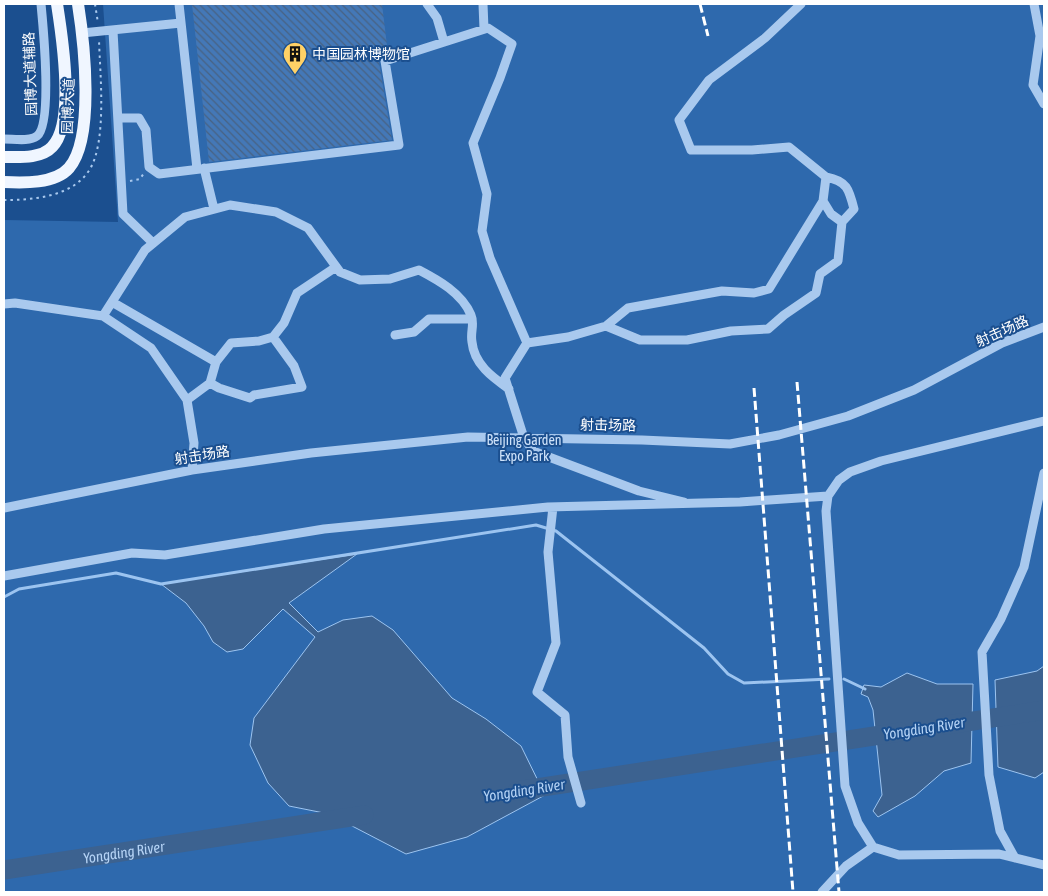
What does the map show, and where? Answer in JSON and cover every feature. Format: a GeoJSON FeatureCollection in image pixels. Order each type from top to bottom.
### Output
{"type":"FeatureCollection","features":[{"type":"Feature","properties":{"kind":"main road","name":"园博大道"},"geometry":{"type":"LineString","coordinates":[[4,157],[26,157],[43,153],[52,148],[58,138],[65,114],[65,91],[63,40],[57,4]]}},
{"type":"Feature","properties":{"kind":"main road","name":"园博大道"},"geometry":{"type":"LineString","coordinates":[[4,182],[42,182],[68,169],[79,151],[84,124],[82,33],[78,4]]}},
{"type":"Feature","properties":{"kind":"street","name":"园博大道辅路"},"geometry":{"type":"LineString","coordinates":[[4,139],[29,140],[37,137],[45,123],[45,67],[41,4]]}},
{"type":"Feature","properties":{"kind":"street"},"geometry":{"type":"LineString","coordinates":[[179,4],[201,169],[214,209]]}},
{"type":"Feature","properties":{"kind":"street"},"geometry":{"type":"LineString","coordinates":[[427,4],[437,18],[444,42]]}},
{"type":"Feature","properties":{"kind":"street"},"geometry":{"type":"LineString","coordinates":[[483,4],[484,29]]}},
{"type":"Feature","properties":{"kind":"street"},"geometry":{"type":"LineString","coordinates":[[606,326],[640,340],[687,340],[731,331],[768,329],[784,315],[816,293],[820,274],[838,261],[842,222],[854,209],[850,192],[840,180],[826,176],[789,147],[752,150],[691,150],[679,120],[709,80],[765,38],[801,4]]}},
{"type":"Feature","properties":{"kind":"street"},"geometry":{"type":"LineString","coordinates":[[1034,4],[1040,36],[1033,85],[1044,104]]}},
{"type":"Feature","properties":{"kind":"street"},"geometry":{"type":"LineString","coordinates":[[82,33],[181,23]]}},
{"type":"Feature","properties":{"kind":"street"},"geometry":{"type":"LineString","coordinates":[[118,118],[139,118],[146,130],[149,167],[159,174],[399,145],[385,61],[488,28],[512,44],[473,143],[487,194],[482,231],[490,258],[527,343]]}},
{"type":"Feature","properties":{"kind":"street"},"geometry":{"type":"LineString","coordinates":[[113,31],[123,214],[153,243]]}},
{"type":"Feature","properties":{"kind":"street"},"geometry":{"type":"LineString","coordinates":[[684,502],[640,491],[532,451],[524,438],[505,378],[527,343],[568,337],[606,326],[628,308],[722,291],[754,293],[770,289],[823,201],[826,176]]}},
{"type":"Feature","properties":{"kind":"street"},"geometry":{"type":"LineString","coordinates":[[823,201],[831,214],[842,222]]}},
{"type":"Feature","properties":{"kind":"street"},"geometry":{"type":"LineString","coordinates":[[103,316],[145,250],[185,217],[230,205],[276,212],[308,228],[340,272],[360,280],[390,279],[419,270],[452,290],[470,312],[472,319],[472,342],[478,360],[487,373],[509,389]]}},
{"type":"Feature","properties":{"kind":"street"},"geometry":{"type":"LineString","coordinates":[[187,400],[210,383],[216,362],[231,343],[259,341],[273,337],[284,323],[297,293],[336,267]]}},
{"type":"Feature","properties":{"kind":"street"},"geometry":{"type":"LineString","coordinates":[[112,302],[216,362]]}},
{"type":"Feature","properties":{"kind":"street"},"geometry":{"type":"LineString","coordinates":[[4,304],[103,316],[151,348],[187,400],[194,443],[192,470]]}},
{"type":"Feature","properties":{"kind":"street"},"geometry":{"type":"LineString","coordinates":[[395,335],[414,332],[429,319],[472,319]]}},
{"type":"Feature","properties":{"kind":"street","name":"射击场路"},"geometry":{"type":"LineString","coordinates":[[4,508],[192,470],[311,452],[468,437],[642,440],[730,444],[779,435],[848,416],[914,390],[1002,343],[1044,327]]}},
{"type":"Feature","properties":{"kind":"street"},"geometry":{"type":"LineString","coordinates":[[210,383],[218,388],[250,398],[254,395],[302,387],[294,366],[273,337]]}},
{"type":"Feature","properties":{"kind":"street"},"geometry":{"type":"LineString","coordinates":[[1044,421],[881,461],[850,472],[839,480],[828,496],[826,511],[845,786],[858,823],[873,847],[899,855],[999,854],[1044,865]]}},
{"type":"Feature","properties":{"kind":"street"},"geometry":{"type":"LineString","coordinates":[[1015,858],[1000,830],[989,775],[982,652],[1001,619],[1024,568],[1044,473]]}},
{"type":"Feature","properties":{"kind":"street"},"geometry":{"type":"LineString","coordinates":[[4,576],[132,553],[165,555],[324,529],[553,507],[740,502],[828,496]]}},
{"type":"Feature","properties":{"kind":"street"},"geometry":{"type":"LineString","coordinates":[[553,507],[548,552],[556,643],[537,692],[565,715],[568,757],[581,803]]}},
{"type":"Feature","properties":{"kind":"street"},"geometry":{"type":"LineString","coordinates":[[822,892],[846,866],[873,847]]}},
{"type":"Feature","properties":{"kind":"path"},"geometry":{"type":"LineString","coordinates":[[122,182],[140,179],[149,167]]}},
{"type":"Feature","properties":{"kind":"green space","name":"Beijing Garden Expo Park"},"geometry":{"type":"Polygon","coordinates":[[[103,4],[1044,4],[1044,892],[4,892],[4,220],[118,222],[103,4]]]}},
{"type":"Feature","properties":{"kind":"water"},"geometry":{"type":"Polygon","coordinates":[[[357,554],[289,603],[318,632],[343,620],[372,616],[393,630],[452,698],[486,719],[521,746],[545,795],[467,837],[406,854],[329,814],[289,806],[268,783],[250,745],[254,718],[315,637],[283,609],[243,649],[227,652],[213,642],[204,626],[186,603],[161,584],[357,554]]]}},
{"type":"Feature","properties":{"kind":"water"},"geometry":{"type":"Polygon","coordinates":[[[1044,666],[1044,772],[1035,778],[998,767],[995,680],[1037,671],[1044,666]]]}},
{"type":"Feature","properties":{"kind":"water"},"geometry":{"type":"Polygon","coordinates":[[[907,673],[937,684],[973,684],[971,763],[944,771],[915,796],[878,817],[873,811],[882,795],[873,710],[868,697],[861,694],[864,685],[881,687],[907,673]]]}},
{"type":"Feature","properties":{"kind":"building","name":"中国园林博物馆"},"geometry":{"type":"Polygon","coordinates":[[[192,4],[382,4],[388,54],[381,56],[379,62],[392,140],[209,162],[192,4]]]}},
{"type":"Feature","properties":{"kind":"waterway"},"geometry":{"type":"LineString","coordinates":[[4,597],[19,589],[116,573],[161,584],[536,525],[556,531],[704,648],[728,674],[744,683],[829,679]]}},
{"type":"Feature","properties":{"kind":"waterway"},"geometry":{"type":"LineString","coordinates":[[844,679],[865,689]]}},
{"type":"Feature","properties":{"kind":"waterway","name":"Yongding River"},"geometry":{"type":"LineString","coordinates":[[947,725],[1044,710]]}},
{"type":"Feature","properties":{"kind":"waterway","name":"Yongding River"},"geometry":{"type":"LineString","coordinates":[[517,791],[900,732]]}},
{"type":"Feature","properties":{"kind":"waterway","name":"Yongding River"},"geometry":{"type":"LineString","coordinates":[[4,870],[364,815]]}},
{"type":"Feature","properties":{"kind":"railway"},"geometry":{"type":"LineString","coordinates":[[700,4],[708,36]]}},
{"type":"Feature","properties":{"kind":"railway"},"geometry":{"type":"LineString","coordinates":[[797,382],[839,892]]}},
{"type":"Feature","properties":{"kind":"railway"},"geometry":{"type":"LineString","coordinates":[[754,388],[793,892]]}},
{"type":"Feature","properties":{"kind":"place","name":"中国园林博物馆"},"geometry":{"type":"Point","coordinates":[295,75]}}]}
